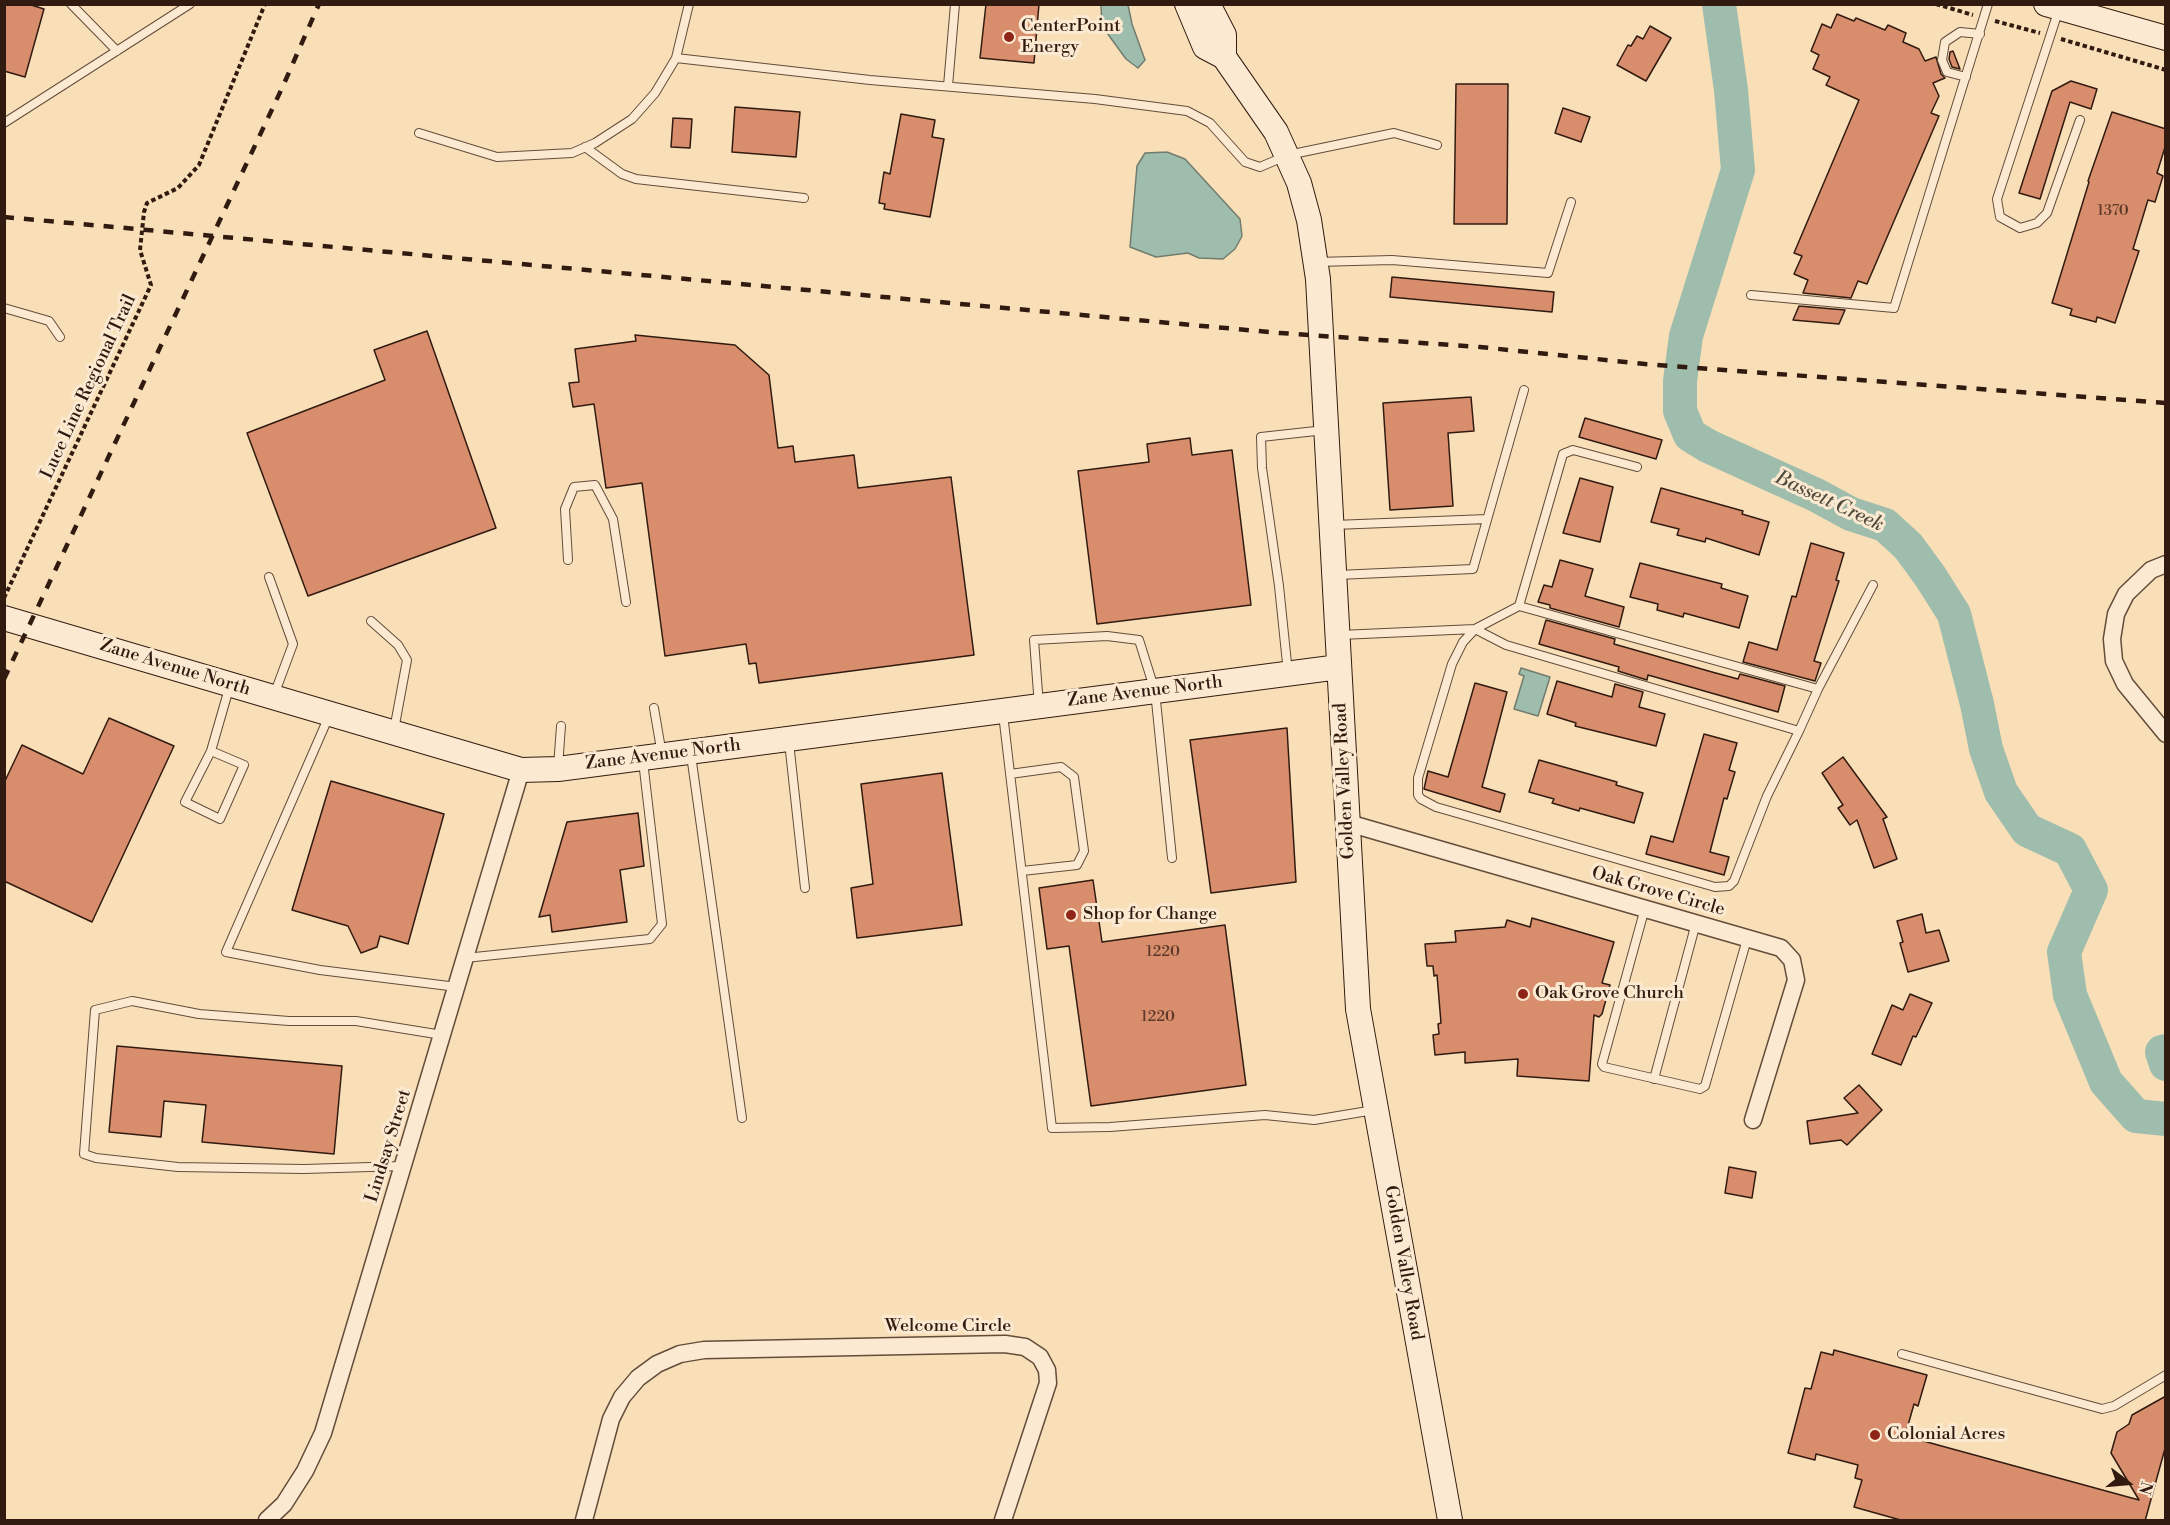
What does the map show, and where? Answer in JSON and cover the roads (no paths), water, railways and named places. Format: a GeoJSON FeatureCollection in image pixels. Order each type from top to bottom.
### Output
{"type":"FeatureCollection","features":[{"type":"Feature","properties":{"kind":"street","name":"Golden Valley Road"},"geometry":{"type":"LineString","coordinates":[[1187,4],[1205,47],[1224,57],[1276,132],[1299,183],[1309,220],[1316,262],[1358,1009],[1450,1521]]}},
{"type":"Feature","properties":{"kind":"street","name":"Golden Valley Road"},"geometry":{"type":"LineString","coordinates":[[1208,4],[1224,35],[1224,57]]}},
{"type":"Feature","properties":{"kind":"street"},"geometry":{"type":"LineString","coordinates":[[2052,6],[2166,38]]}},
{"type":"Feature","properties":{"kind":"street"},"geometry":{"type":"LineString","coordinates":[[2158,567],[2126,594],[2116,614],[2112,639],[2114,661],[2125,684],[2166,734]]}},
{"type":"Feature","properties":{"kind":"street","name":"Zane Avenue North"},"geometry":{"type":"LineString","coordinates":[[4,618],[521,770],[558,768],[789,739],[1339,667]]}},
{"type":"Feature","properties":{"kind":"street","name":"Lindsay Street"},"geometry":{"type":"LineString","coordinates":[[267,1521],[284,1504],[305,1471],[323,1433],[521,770]]}},
{"type":"Feature","properties":{"kind":"street","name":"Oak Grove Circle"},"geometry":{"type":"LineString","coordinates":[[1348,823],[1781,948],[1792,960],[1796,980],[1753,1120]]}},
{"type":"Feature","properties":{"kind":"street","name":"Welcome Circle"},"geometry":{"type":"LineString","coordinates":[[584,1521],[611,1419],[622,1397],[638,1378],[657,1364],[680,1354],[704,1350],[1005,1344],[1025,1347],[1040,1357],[1047,1370],[1048,1383],[1003,1521]]}},
{"type":"Feature","properties":{"kind":"lane"},"geometry":{"type":"LineString","coordinates":[[71,4],[117,51]]}},
{"type":"Feature","properties":{"kind":"lane"},"geometry":{"type":"LineString","coordinates":[[4,123],[190,4]]}},
{"type":"Feature","properties":{"kind":"lane"},"geometry":{"type":"LineString","coordinates":[[418,133],[497,157],[572,153],[585,147],[632,118],[655,93],[676,58],[688,4]]}},
{"type":"Feature","properties":{"kind":"lane"},"geometry":{"type":"LineString","coordinates":[[948,86],[955,4]]}},
{"type":"Feature","properties":{"kind":"lane"},"geometry":{"type":"LineString","coordinates":[[1751,295],[1894,308],[1988,4]]}},
{"type":"Feature","properties":{"kind":"lane"},"geometry":{"type":"LineString","coordinates":[[2052,6],[1997,199],[2000,217],[2020,228],[2037,222],[2047,213],[2080,120]]}},
{"type":"Feature","properties":{"kind":"lane"},"geometry":{"type":"LineString","coordinates":[[1966,77],[1947,72],[1942,60],[1945,42],[1960,32],[1980,34]]}},
{"type":"Feature","properties":{"kind":"lane"},"geometry":{"type":"LineString","coordinates":[[676,58],[825,75],[1095,99],[1187,111],[1210,123],[1245,162],[1260,167],[1288,155],[1394,133],[1437,145]]}},
{"type":"Feature","properties":{"kind":"lane"},"geometry":{"type":"LineString","coordinates":[[585,147],[622,174],[636,179],[804,198]]}},
{"type":"Feature","properties":{"kind":"lane"},"geometry":{"type":"LineString","coordinates":[[1316,262],[1392,260],[1548,273],[1571,202]]}},
{"type":"Feature","properties":{"kind":"lane"},"geometry":{"type":"LineString","coordinates":[[4,308],[49,321],[60,337]]}},
{"type":"Feature","properties":{"kind":"lane"},"geometry":{"type":"LineString","coordinates":[[1333,576],[1473,569],[1524,390]]}},
{"type":"Feature","properties":{"kind":"lane"},"geometry":{"type":"LineString","coordinates":[[1288,674],[1279,586],[1262,468],[1261,437],[1326,430]]}},
{"type":"Feature","properties":{"kind":"lane"},"geometry":{"type":"LineString","coordinates":[[1519,606],[1563,454],[1573,450],[1637,467]]}},
{"type":"Feature","properties":{"kind":"lane"},"geometry":{"type":"LineString","coordinates":[[568,560],[565,509],[574,487],[595,485],[613,519],[626,602]]}},
{"type":"Feature","properties":{"kind":"lane"},"geometry":{"type":"LineString","coordinates":[[1331,525],[1487,519]]}},
{"type":"Feature","properties":{"kind":"lane"},"geometry":{"type":"LineString","coordinates":[[269,577],[293,644],[273,698]]}},
{"type":"Feature","properties":{"kind":"lane"},"geometry":{"type":"LineString","coordinates":[[1818,689],[1519,606],[1475,629],[1463,642],[1452,664],[1418,778],[1418,795],[1436,807],[1715,887],[1729,886],[1734,881],[1767,796],[1818,689],[1873,585]]}},
{"type":"Feature","properties":{"kind":"lane"},"geometry":{"type":"LineString","coordinates":[[371,621],[398,645],[407,660],[393,733]]}},
{"type":"Feature","properties":{"kind":"lane"},"geometry":{"type":"LineString","coordinates":[[1337,635],[1475,629],[1506,645],[1799,731]]}},
{"type":"Feature","properties":{"kind":"lane"},"geometry":{"type":"LineString","coordinates":[[1039,706],[1034,640],[1107,636],[1139,640],[1155,691],[1173,858]]}},
{"type":"Feature","properties":{"kind":"lane"},"geometry":{"type":"LineString","coordinates":[[211,750],[244,765],[220,819],[185,802],[211,750],[230,685]]}},
{"type":"Feature","properties":{"kind":"lane"},"geometry":{"type":"LineString","coordinates":[[465,958],[650,939],[662,924],[652,756],[654,708]]}},
{"type":"Feature","properties":{"kind":"lane"},"geometry":{"type":"LineString","coordinates":[[1003,711],[1052,1128],[1110,1127],[1265,1115],[1314,1120],[1375,1110]]}},
{"type":"Feature","properties":{"kind":"lane"},"geometry":{"type":"LineString","coordinates":[[329,714],[226,952],[320,970],[457,987]]}},
{"type":"Feature","properties":{"kind":"lane"},"geometry":{"type":"LineString","coordinates":[[558,768],[561,726]]}},
{"type":"Feature","properties":{"kind":"lane"},"geometry":{"type":"LineString","coordinates":[[789,739],[805,888]]}},
{"type":"Feature","properties":{"kind":"lane"},"geometry":{"type":"LineString","coordinates":[[691,751],[742,1119]]}},
{"type":"Feature","properties":{"kind":"lane"},"geometry":{"type":"LineString","coordinates":[[1010,774],[1061,767],[1074,777],[1084,851],[1077,866],[1022,871]]}},
{"type":"Feature","properties":{"kind":"lane"},"geometry":{"type":"LineString","coordinates":[[1645,908],[1602,1064],[1604,1067],[1701,1089],[1705,1086],[1747,939]]}},
{"type":"Feature","properties":{"kind":"lane"},"geometry":{"type":"LineString","coordinates":[[1654,1079],[1696,923]]}},
{"type":"Feature","properties":{"kind":"lane"},"geometry":{"type":"LineString","coordinates":[[403,1166],[304,1169],[178,1167],[96,1158],[84,1154],[95,1010],[132,1001],[199,1014],[289,1021],[356,1021],[442,1035]]}},
{"type":"Feature","properties":{"kind":"lane"},"geometry":{"type":"LineString","coordinates":[[1902,1354],[2102,1409],[2114,1406],[2166,1375]]}},
{"type":"Feature","properties":{"kind":"waterway","name":"Bassett Creek"},"geometry":{"type":"LineString","coordinates":[[1719,4],[1731,90],[1738,170],[1686,336],[1680,381],[1680,411],[1690,435],[1708,446],[1816,495],[1851,514],[1885,525],[1908,546],[1930,576],[1954,614],[1986,749],[2001,792],[2027,830],[2070,850],[2091,890],[2064,952],[2070,995],[2106,1082],[2136,1116],[2166,1119]]}},
{"type":"Feature","properties":{"kind":"waterway","name":"Bassett Creek"},"geometry":{"type":"LineString","coordinates":[[2166,1051],[2162,1052],[2166,1064]]}},
{"type":"Feature","properties":{"kind":"railway"},"geometry":{"type":"LineString","coordinates":[[4,679],[283,86],[319,4]]}},
{"type":"Feature","properties":{"kind":"railway"},"geometry":{"type":"LineString","coordinates":[[4,217],[1280,333],[1480,347],[1645,364],[2166,403]]}},
{"type":"Feature","properties":{"kind":"place","name":"CenterPoint Energy"},"geometry":{"type":"Point","coordinates":[1009,37]}},
{"type":"Feature","properties":{"kind":"place","name":"Shop for Change"},"geometry":{"type":"Point","coordinates":[1071,915]}},
{"type":"Feature","properties":{"kind":"place","name":"Oak Grove Church"},"geometry":{"type":"Point","coordinates":[1523,994]}},
{"type":"Feature","properties":{"kind":"place","name":"Colonial Acres"},"geometry":{"type":"Point","coordinates":[1875,1435]}}]}
